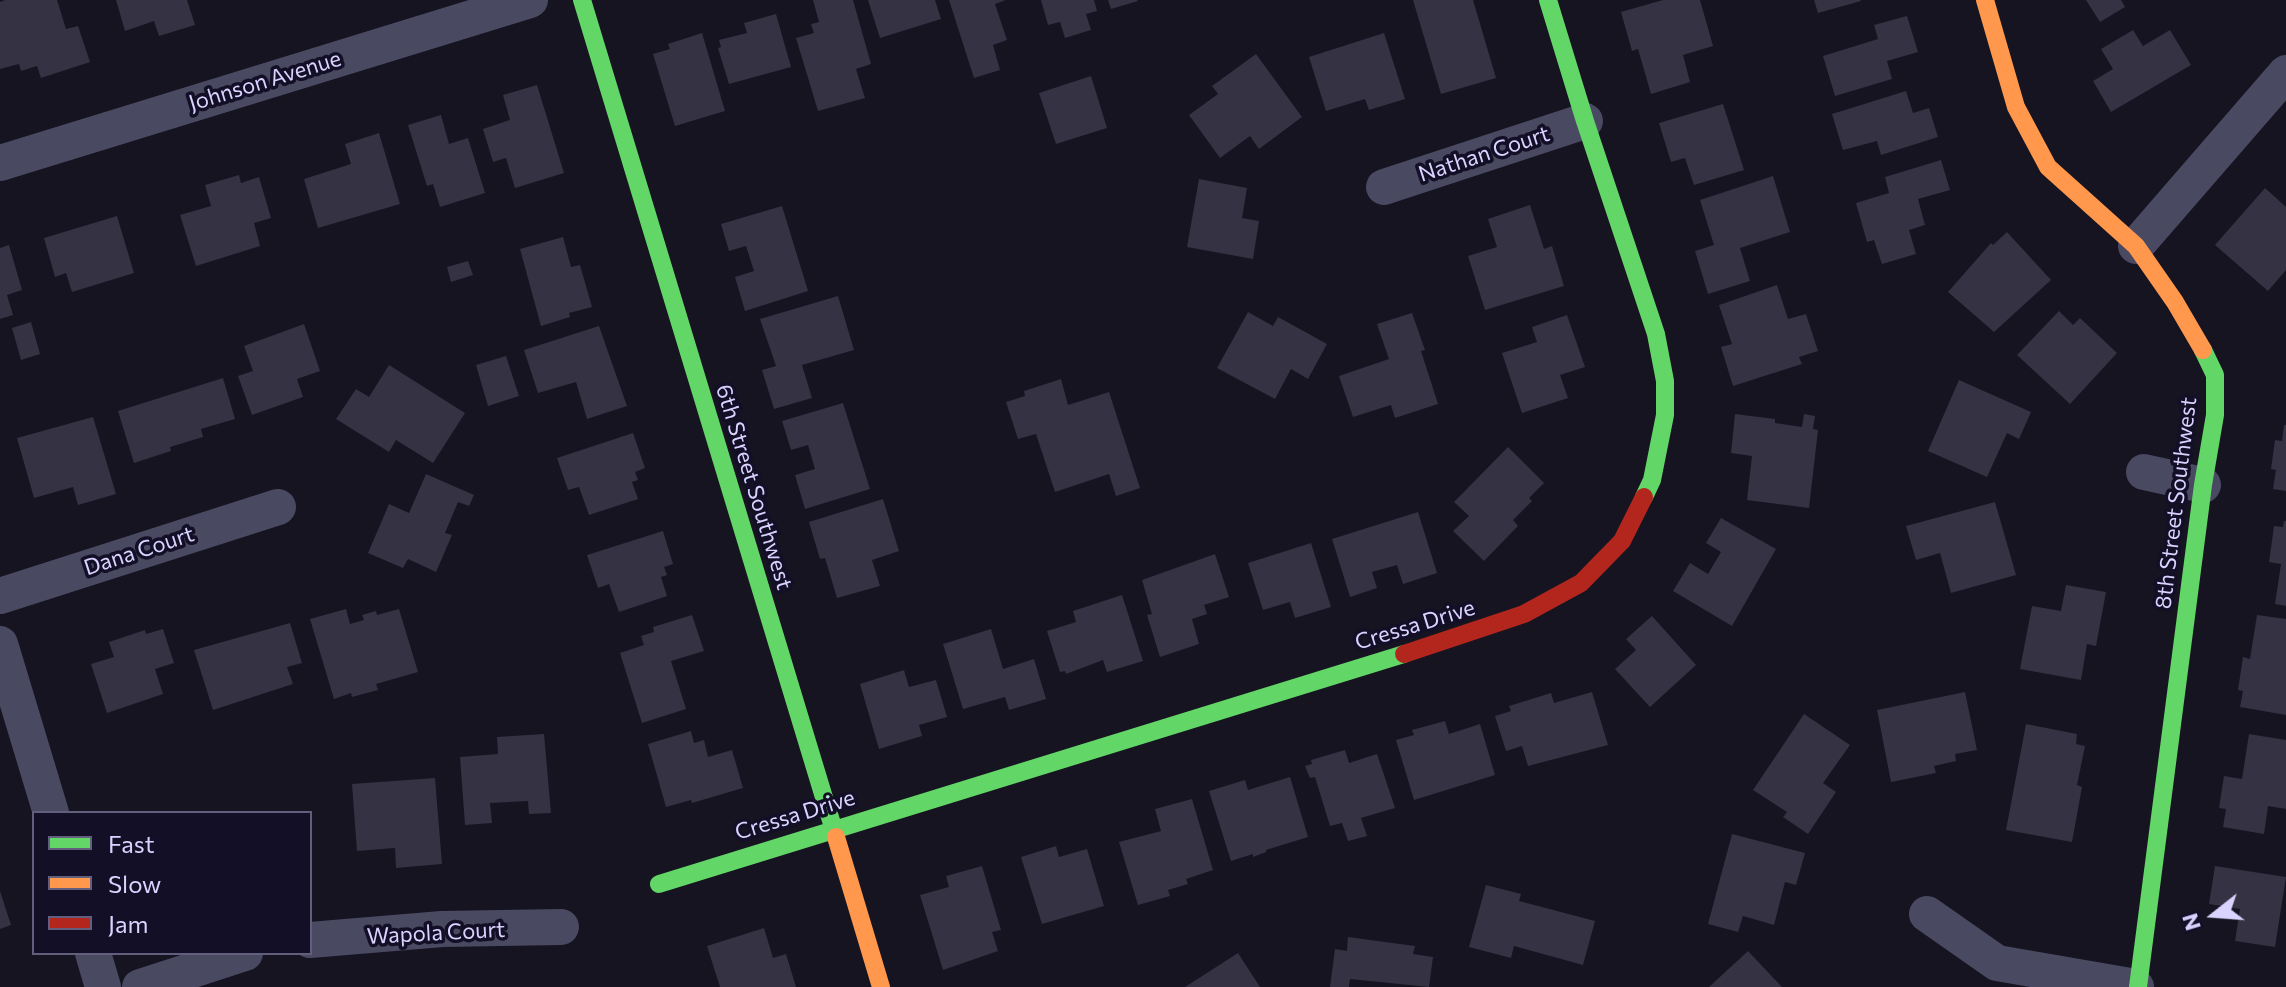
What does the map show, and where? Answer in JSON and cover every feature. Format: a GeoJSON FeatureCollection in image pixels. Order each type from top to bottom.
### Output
{"type":"FeatureCollection","features":[{"type":"Feature","properties":{"kind":"street","name":"Johnson Avenue"},"geometry":{"type":"LineString","coordinates":[[0,163],[530,0]]}},
{"type":"Feature","properties":{"kind":"street","name":"6th Street Southwest"},"geometry":{"type":"LineString","coordinates":[[582,0],[881,987]]}},
{"type":"Feature","properties":{"kind":"street","name":"Cressa Drive"},"geometry":{"type":"LineString","coordinates":[[659,884],[1496,625],[1524,614],[1581,583],[1622,541],[1652,480],[1665,415],[1665,381],[1656,334],[1548,0]]}},
{"type":"Feature","properties":{"kind":"street","name":"8th Street Southwest"},"geometry":{"type":"LineString","coordinates":[[1985,0],[2016,107],[2048,167],[2136,246],[2175,302],[2215,375],[2215,415],[2203,485],[2137,987]]}},
{"type":"Feature","properties":{"kind":"street"},"geometry":{"type":"LineString","coordinates":[[2136,246],[2284,82]]}},
{"type":"Feature","properties":{"kind":"street","name":"Nathan Court"},"geometry":{"type":"LineString","coordinates":[[1384,187],[1585,121]]}},
{"type":"Feature","properties":{"kind":"street"},"geometry":{"type":"LineString","coordinates":[[2144,472],[2203,485]]}},
{"type":"Feature","properties":{"kind":"street","name":"Dana Court"},"geometry":{"type":"LineString","coordinates":[[0,596],[278,507]]}},
{"type":"Feature","properties":{"kind":"street"},"geometry":{"type":"LineString","coordinates":[[0,644],[50,811]]}},
{"type":"Feature","properties":{"kind":"street"},"geometry":{"type":"LineString","coordinates":[[1927,914],[1997,963],[2137,987]]}},
{"type":"Feature","properties":{"kind":"street","name":"Wapola Court"},"geometry":{"type":"LineString","coordinates":[[312,940],[442,929],[561,927]]}},
{"type":"Feature","properties":{"kind":"street"},"geometry":{"type":"LineString","coordinates":[[94,955],[103,987]]}},
{"type":"Feature","properties":{"kind":"street"},"geometry":{"type":"LineString","coordinates":[[140,987],[239,955]]}},
{"type":"Feature","properties":{"kind":"building"},"geometry":{"type":"Polygon","coordinates":[[[57,0],[66,29],[78,26],[90,62],[41,78],[37,66],[21,71],[19,64],[0,69],[0,2],[57,0]]]}},
{"type":"Feature","properties":{"kind":"building"},"geometry":{"type":"Polygon","coordinates":[[[116,0],[187,0],[195,25],[159,36],[154,21],[125,31],[116,0]]]}},
{"type":"Feature","properties":{"kind":"building"},"geometry":{"type":"Polygon","coordinates":[[[813,0],[853,0],[871,64],[856,69],[865,98],[818,111],[796,38],[814,33],[811,24],[819,22],[813,0]]]}},
{"type":"Feature","properties":{"kind":"building"},"geometry":{"type":"Polygon","coordinates":[[[868,0],[935,0],[941,19],[880,38],[868,0]]]}},
{"type":"Feature","properties":{"kind":"building"},"geometry":{"type":"Polygon","coordinates":[[[949,0],[1006,0],[995,4],[1007,40],[993,45],[1000,70],[974,78],[949,0]]]}},
{"type":"Feature","properties":{"kind":"building"},"geometry":{"type":"Polygon","coordinates":[[[1041,0],[1094,0],[1097,11],[1086,14],[1091,30],[1065,38],[1060,22],[1048,25],[1041,0]]]}},
{"type":"Feature","properties":{"kind":"building"},"geometry":{"type":"Polygon","coordinates":[[[1108,0],[1137,0],[1138,1],[1111,9],[1108,0]]]}},
{"type":"Feature","properties":{"kind":"building"},"geometry":{"type":"Polygon","coordinates":[[[1413,0],[1473,0],[1496,78],[1441,94],[1413,0]]]}},
{"type":"Feature","properties":{"kind":"building"},"geometry":{"type":"Polygon","coordinates":[[[1663,0],[1700,0],[1713,46],[1683,55],[1690,82],[1651,94],[1638,49],[1632,51],[1621,12],[1663,0]]]}},
{"type":"Feature","properties":{"kind":"building"},"geometry":{"type":"Polygon","coordinates":[[[1814,0],[1860,0],[1861,1],[1818,13],[1814,0]]]}},
{"type":"Feature","properties":{"kind":"building"},"geometry":{"type":"Polygon","coordinates":[[[2086,0],[2121,0],[2125,7],[2100,22],[2086,0]]]}},
{"type":"Feature","properties":{"kind":"building"},"geometry":{"type":"Polygon","coordinates":[[[776,14],[791,67],[729,84],[718,48],[721,47],[719,40],[747,33],[744,23],[776,14]]]}},
{"type":"Feature","properties":{"kind":"building"},"geometry":{"type":"Polygon","coordinates":[[[1907,16],[1918,52],[1887,61],[1892,79],[1835,96],[1823,56],[1878,39],[1874,25],[1907,16]]]}},
{"type":"Feature","properties":{"kind":"building"},"geometry":{"type":"Polygon","coordinates":[[[2133,30],[2143,46],[2170,30],[2191,65],[2111,112],[2093,81],[2113,69],[2101,49],[2133,30]]]}},
{"type":"Feature","properties":{"kind":"building"},"geometry":{"type":"Polygon","coordinates":[[[702,33],[725,111],[675,126],[653,54],[670,49],[668,44],[702,33]]]}},
{"type":"Feature","properties":{"kind":"building"},"geometry":{"type":"Polygon","coordinates":[[[1384,33],[1405,99],[1369,110],[1365,99],[1326,111],[1309,57],[1384,33]]]}},
{"type":"Feature","properties":{"kind":"building"},"geometry":{"type":"Polygon","coordinates":[[[1256,54],[1302,117],[1259,149],[1250,136],[1220,158],[1189,115],[1218,94],[1212,86],[1256,54]]]}},
{"type":"Feature","properties":{"kind":"building"},"geometry":{"type":"Polygon","coordinates":[[[1091,76],[1107,128],[1056,144],[1039,93],[1091,76]]]}},
{"type":"Feature","properties":{"kind":"building"},"geometry":{"type":"Polygon","coordinates":[[[537,85],[564,173],[515,188],[506,158],[493,162],[483,129],[510,120],[503,95],[537,85]]]}},
{"type":"Feature","properties":{"kind":"building"},"geometry":{"type":"Polygon","coordinates":[[[1906,91],[1913,113],[1929,108],[1938,137],[1881,155],[1877,141],[1843,150],[1832,114],[1906,91]]]}},
{"type":"Feature","properties":{"kind":"building"},"geometry":{"type":"Polygon","coordinates":[[[1723,104],[1744,170],[1694,185],[1685,158],[1671,162],[1659,123],[1723,104]]]}},
{"type":"Feature","properties":{"kind":"building"},"geometry":{"type":"Polygon","coordinates":[[[441,115],[449,144],[468,138],[485,193],[440,207],[433,184],[427,186],[408,125],[441,115]]]}},
{"type":"Feature","properties":{"kind":"building"},"geometry":{"type":"Polygon","coordinates":[[[379,133],[400,204],[318,228],[304,179],[351,164],[345,144],[379,133]]]}},
{"type":"Feature","properties":{"kind":"building"},"geometry":{"type":"Polygon","coordinates":[[[1941,160],[1950,190],[1918,199],[1925,225],[1909,230],[1916,254],[1882,264],[1874,240],[1867,242],[1856,203],[1889,193],[1885,177],[1941,160]]]}},
{"type":"Feature","properties":{"kind":"building"},"geometry":{"type":"Polygon","coordinates":[[[239,175],[241,183],[259,177],[271,218],[254,223],[260,246],[196,266],[180,215],[211,206],[205,185],[239,175]]]}},
{"type":"Feature","properties":{"kind":"building"},"geometry":{"type":"Polygon","coordinates":[[[1773,176],[1790,232],[1740,248],[1750,281],[1708,294],[1695,251],[1714,245],[1700,200],[1773,176]]]}},
{"type":"Feature","properties":{"kind":"building"},"geometry":{"type":"Polygon","coordinates":[[[1199,179],[1247,188],[1242,218],[1259,221],[1253,259],[1187,247],[1199,179]]]}},
{"type":"Feature","properties":{"kind":"building"},"geometry":{"type":"Polygon","coordinates":[[[2265,188],[2286,207],[2286,270],[2268,291],[2215,245],[2265,188]]]}},
{"type":"Feature","properties":{"kind":"building"},"geometry":{"type":"Polygon","coordinates":[[[1530,205],[1544,249],[1552,246],[1564,286],[1485,310],[1468,256],[1497,247],[1488,219],[1530,205]]]}},
{"type":"Feature","properties":{"kind":"building"},"geometry":{"type":"Polygon","coordinates":[[[782,206],[808,291],[745,311],[735,277],[754,271],[746,246],[729,251],[721,224],[782,206]]]}},
{"type":"Feature","properties":{"kind":"building"},"geometry":{"type":"Polygon","coordinates":[[[117,216],[134,273],[72,292],[66,273],[55,277],[44,238],[117,216]]]}},
{"type":"Feature","properties":{"kind":"building"},"geometry":{"type":"Polygon","coordinates":[[[2007,232],[2051,280],[1994,332],[1948,292],[1991,243],[1993,245],[2007,232]]]}},
{"type":"Feature","properties":{"kind":"building"},"geometry":{"type":"Polygon","coordinates":[[[563,237],[571,267],[580,265],[592,307],[569,313],[570,317],[541,326],[520,249],[563,237]]]}},
{"type":"Feature","properties":{"kind":"building"},"geometry":{"type":"Polygon","coordinates":[[[9,245],[22,290],[7,295],[13,315],[0,319],[0,248],[9,245]]]}},
{"type":"Feature","properties":{"kind":"building"},"geometry":{"type":"Polygon","coordinates":[[[468,261],[473,275],[451,282],[447,267],[468,261]]]}},
{"type":"Feature","properties":{"kind":"building"},"geometry":{"type":"Polygon","coordinates":[[[1777,285],[1788,319],[1806,314],[1818,351],[1799,357],[1802,364],[1733,386],[1721,347],[1732,344],[1719,305],[1777,285]]]}},
{"type":"Feature","properties":{"kind":"building"},"geometry":{"type":"Polygon","coordinates":[[[838,296],[854,350],[802,365],[812,398],[774,409],[762,370],[776,366],[760,319],[838,296]]]}},
{"type":"Feature","properties":{"kind":"building"},"geometry":{"type":"Polygon","coordinates":[[[2059,311],[2073,325],[2080,318],[2117,353],[2070,404],[2017,355],[2059,311]]]}},
{"type":"Feature","properties":{"kind":"building"},"geometry":{"type":"Polygon","coordinates":[[[1248,312],[1273,326],[1278,317],[1327,344],[1308,379],[1291,369],[1275,399],[1217,368],[1248,312]]]}},
{"type":"Feature","properties":{"kind":"building"},"geometry":{"type":"Polygon","coordinates":[[[1412,313],[1438,404],[1395,418],[1391,405],[1353,417],[1339,376],[1389,359],[1377,324],[1412,313]]]}},
{"type":"Feature","properties":{"kind":"building"},"geometry":{"type":"Polygon","coordinates":[[[1567,315],[1585,367],[1560,375],[1568,398],[1522,413],[1502,353],[1537,342],[1532,327],[1567,315]]]}},
{"type":"Feature","properties":{"kind":"building"},"geometry":{"type":"Polygon","coordinates":[[[31,322],[40,354],[21,360],[12,328],[31,322]]]}},
{"type":"Feature","properties":{"kind":"building"},"geometry":{"type":"Polygon","coordinates":[[[304,324],[320,371],[297,379],[303,397],[252,415],[238,376],[253,371],[244,346],[304,324]]]}},
{"type":"Feature","properties":{"kind":"building"},"geometry":{"type":"Polygon","coordinates":[[[599,326],[627,406],[587,419],[576,382],[538,393],[524,350],[599,326]]]}},
{"type":"Feature","properties":{"kind":"building"},"geometry":{"type":"Polygon","coordinates":[[[506,356],[519,396],[488,406],[476,365],[506,356]]]}},
{"type":"Feature","properties":{"kind":"building"},"geometry":{"type":"Polygon","coordinates":[[[389,365],[465,413],[433,463],[396,440],[389,452],[336,419],[356,389],[369,397],[389,365]]]}},
{"type":"Feature","properties":{"kind":"building"},"geometry":{"type":"Polygon","coordinates":[[[223,378],[235,419],[201,429],[203,437],[134,463],[118,411],[223,378]]]}},
{"type":"Feature","properties":{"kind":"building"},"geometry":{"type":"Polygon","coordinates":[[[1061,379],[1068,405],[1109,392],[1140,488],[1116,496],[1109,474],[1055,492],[1036,434],[1018,439],[1006,402],[1025,396],[1024,391],[1061,379]]]}},
{"type":"Feature","properties":{"kind":"building"},"geometry":{"type":"Polygon","coordinates":[[[1959,380],[2031,412],[2019,439],[2007,433],[1987,477],[1928,451],[1959,380]]]}},
{"type":"Feature","properties":{"kind":"building"},"geometry":{"type":"Polygon","coordinates":[[[843,403],[870,489],[805,509],[795,475],[815,469],[808,445],[791,450],[782,421],[843,403]]]}},
{"type":"Feature","properties":{"kind":"building"},"geometry":{"type":"Polygon","coordinates":[[[1735,414],[1775,419],[1775,423],[1802,427],[1804,414],[1815,416],[1813,429],[1818,430],[1809,508],[1747,500],[1752,456],[1731,453],[1735,414]]]}},
{"type":"Feature","properties":{"kind":"building"},"geometry":{"type":"Polygon","coordinates":[[[93,417],[116,494],[78,505],[73,487],[34,498],[17,438],[93,417]]]}},
{"type":"Feature","properties":{"kind":"building"},"geometry":{"type":"Polygon","coordinates":[[[2284,425],[2286,491],[2273,489],[2276,470],[2271,469],[2275,440],[2282,441],[2284,425]]]}},
{"type":"Feature","properties":{"kind":"building"},"geometry":{"type":"Polygon","coordinates":[[[633,433],[645,468],[635,472],[638,480],[632,482],[638,499],[589,515],[579,487],[568,490],[557,458],[633,433]]]}},
{"type":"Feature","properties":{"kind":"building"},"geometry":{"type":"Polygon","coordinates":[[[1508,447],[1544,483],[1513,520],[1518,526],[1484,561],[1453,531],[1469,516],[1454,502],[1508,447]]]}},
{"type":"Feature","properties":{"kind":"building"},"geometry":{"type":"Polygon","coordinates":[[[426,474],[474,495],[469,506],[458,502],[445,533],[452,535],[436,572],[408,559],[403,568],[368,553],[389,504],[409,513],[426,474]]]}},
{"type":"Feature","properties":{"kind":"building"},"geometry":{"type":"Polygon","coordinates":[[[883,499],[899,551],[872,560],[880,586],[837,598],[825,558],[820,559],[809,522],[883,499]]]}},
{"type":"Feature","properties":{"kind":"building"},"geometry":{"type":"Polygon","coordinates":[[[1995,502],[2016,575],[1951,593],[1940,553],[1916,560],[1906,526],[1995,502]]]}},
{"type":"Feature","properties":{"kind":"building"},"geometry":{"type":"Polygon","coordinates":[[[1418,512],[1437,573],[1403,584],[1397,565],[1372,572],[1377,588],[1350,597],[1332,539],[1418,512]]]}},
{"type":"Feature","properties":{"kind":"building"},"geometry":{"type":"Polygon","coordinates":[[[1721,518],[1776,549],[1732,626],[1673,591],[1690,563],[1708,574],[1721,552],[1706,543],[1721,518]]]}},
{"type":"Feature","properties":{"kind":"building"},"geometry":{"type":"Polygon","coordinates":[[[2284,521],[2286,606],[2275,604],[2281,564],[2269,562],[2274,526],[2283,527],[2284,521]]]}},
{"type":"Feature","properties":{"kind":"building"},"geometry":{"type":"Polygon","coordinates":[[[663,531],[673,564],[664,567],[667,575],[661,577],[667,596],[619,612],[609,584],[598,588],[587,555],[663,531]]]}},
{"type":"Feature","properties":{"kind":"building"},"geometry":{"type":"Polygon","coordinates":[[[1311,543],[1331,607],[1295,618],[1290,602],[1263,610],[1248,563],[1311,543]]]}},
{"type":"Feature","properties":{"kind":"building"},"geometry":{"type":"Polygon","coordinates":[[[1215,554],[1229,597],[1204,605],[1207,614],[1192,619],[1199,644],[1160,657],[1147,615],[1152,614],[1142,580],[1215,554]]]}},
{"type":"Feature","properties":{"kind":"building"},"geometry":{"type":"Polygon","coordinates":[[[2066,585],[2106,592],[2096,646],[2087,644],[2081,680],[2020,669],[2032,606],[2061,611],[2066,585]]]}},
{"type":"Feature","properties":{"kind":"building"},"geometry":{"type":"Polygon","coordinates":[[[1122,595],[1143,661],[1107,672],[1103,660],[1066,674],[1065,671],[1060,672],[1047,631],[1076,622],[1073,611],[1122,595]]]}},
{"type":"Feature","properties":{"kind":"building"},"geometry":{"type":"Polygon","coordinates":[[[346,609],[350,624],[364,620],[362,615],[376,611],[377,615],[399,609],[418,672],[376,684],[378,690],[352,697],[351,693],[334,699],[310,619],[346,609]]]}},
{"type":"Feature","properties":{"kind":"building"},"geometry":{"type":"Polygon","coordinates":[[[692,615],[704,651],[671,661],[686,709],[642,723],[620,653],[644,645],[641,636],[654,632],[653,627],[692,615]]]}},
{"type":"Feature","properties":{"kind":"building"},"geometry":{"type":"Polygon","coordinates":[[[2257,615],[2286,619],[2286,715],[2240,707],[2243,691],[2238,690],[2243,657],[2250,659],[2257,615]]]}},
{"type":"Feature","properties":{"kind":"building"},"geometry":{"type":"Polygon","coordinates":[[[1652,616],[1696,665],[1650,707],[1615,669],[1636,650],[1626,639],[1652,616]]]}},
{"type":"Feature","properties":{"kind":"building"},"geometry":{"type":"Polygon","coordinates":[[[290,623],[302,663],[287,667],[293,684],[213,710],[194,650],[290,623]]]}},
{"type":"Feature","properties":{"kind":"building"},"geometry":{"type":"Polygon","coordinates":[[[163,629],[174,663],[155,669],[163,694],[107,713],[91,664],[114,657],[109,642],[145,630],[146,634],[163,629]]]}},
{"type":"Feature","properties":{"kind":"building"},"geometry":{"type":"Polygon","coordinates":[[[991,629],[1003,669],[1034,659],[1046,699],[1009,710],[1005,697],[963,709],[943,644],[991,629]]]}},
{"type":"Feature","properties":{"kind":"building"},"geometry":{"type":"Polygon","coordinates":[[[904,670],[909,687],[936,680],[947,717],[919,725],[922,736],[879,749],[860,684],[904,670]]]}},
{"type":"Feature","properties":{"kind":"building"},"geometry":{"type":"Polygon","coordinates":[[[1592,692],[1608,745],[1528,766],[1522,746],[1506,751],[1495,716],[1511,711],[1509,706],[1551,693],[1554,703],[1592,692]]]}},
{"type":"Feature","properties":{"kind":"building"},"geometry":{"type":"Polygon","coordinates":[[[1965,692],[1977,750],[1955,754],[1956,761],[1934,766],[1936,773],[1891,782],[1877,710],[1965,692]]]}},
{"type":"Feature","properties":{"kind":"building"},"geometry":{"type":"Polygon","coordinates":[[[1804,714],[1850,745],[1823,783],[1836,792],[1808,834],[1783,817],[1787,812],[1753,790],[1804,714]]]}},
{"type":"Feature","properties":{"kind":"building"},"geometry":{"type":"Polygon","coordinates":[[[1445,721],[1449,734],[1480,724],[1495,775],[1414,800],[1396,740],[1414,735],[1412,730],[1445,721]]]}},
{"type":"Feature","properties":{"kind":"building"},"geometry":{"type":"Polygon","coordinates":[[[2026,724],[2077,734],[2076,744],[2085,746],[2077,785],[2082,787],[2072,842],[2006,830],[2026,724]]]}},
{"type":"Feature","properties":{"kind":"building"},"geometry":{"type":"Polygon","coordinates":[[[691,731],[694,743],[704,740],[708,757],[732,750],[743,788],[666,807],[648,744],[691,731]]]}},
{"type":"Feature","properties":{"kind":"building"},"geometry":{"type":"Polygon","coordinates":[[[544,734],[551,813],[529,814],[528,801],[490,803],[492,823],[465,825],[460,757],[498,754],[497,737],[544,734]]]}},
{"type":"Feature","properties":{"kind":"building"},"geometry":{"type":"Polygon","coordinates":[[[2249,734],[2286,740],[2286,809],[2268,806],[2264,834],[2223,827],[2226,809],[2219,808],[2224,776],[2242,779],[2249,734]]]}},
{"type":"Feature","properties":{"kind":"building"},"geometry":{"type":"Polygon","coordinates":[[[1345,750],[1349,763],[1377,754],[1395,808],[1361,818],[1367,836],[1348,841],[1342,823],[1330,826],[1315,777],[1310,778],[1305,766],[1312,764],[1311,760],[1345,750]]]}},
{"type":"Feature","properties":{"kind":"building"},"geometry":{"type":"Polygon","coordinates":[[[1290,777],[1308,837],[1253,857],[1253,854],[1231,861],[1209,791],[1245,780],[1248,790],[1290,777]]]}},
{"type":"Feature","properties":{"kind":"building"},"geometry":{"type":"Polygon","coordinates":[[[435,778],[442,864],[396,868],[395,848],[357,851],[352,784],[435,778]]]}},
{"type":"Feature","properties":{"kind":"building"},"geometry":{"type":"Polygon","coordinates":[[[1192,799],[1213,870],[1186,879],[1188,884],[1168,890],[1170,896],[1138,905],[1119,842],[1161,831],[1155,809],[1192,799]]]}},
{"type":"Feature","properties":{"kind":"building"},"geometry":{"type":"Polygon","coordinates":[[[1732,834],[1805,853],[1796,885],[1785,882],[1774,925],[1743,916],[1738,932],[1708,924],[1732,834]]]}},
{"type":"Feature","properties":{"kind":"building"},"geometry":{"type":"Polygon","coordinates":[[[1056,846],[1059,857],[1087,849],[1104,906],[1042,924],[1021,857],[1056,846]]]}},
{"type":"Feature","properties":{"kind":"building"},"geometry":{"type":"Polygon","coordinates":[[[982,866],[1001,930],[992,932],[998,951],[943,970],[920,895],[949,887],[946,876],[982,866]]]}},
{"type":"Feature","properties":{"kind":"building"},"geometry":{"type":"Polygon","coordinates":[[[2215,866],[2286,877],[2275,947],[2235,941],[2240,909],[2209,904],[2215,866]]]}},
{"type":"Feature","properties":{"kind":"building"},"geometry":{"type":"Polygon","coordinates":[[[1486,885],[1521,894],[1519,901],[1595,921],[1583,965],[1514,946],[1511,958],[1469,947],[1486,885]]]}},
{"type":"Feature","properties":{"kind":"building"},"geometry":{"type":"Polygon","coordinates":[[[0,891],[11,925],[0,929],[0,891]]]}},
{"type":"Feature","properties":{"kind":"building"},"geometry":{"type":"Polygon","coordinates":[[[764,928],[773,958],[786,954],[796,987],[720,987],[707,946],[764,928]]]}},
{"type":"Feature","properties":{"kind":"building"},"geometry":{"type":"Polygon","coordinates":[[[1348,937],[1415,946],[1413,954],[1433,957],[1429,987],[1350,979],[1349,987],[1330,987],[1335,949],[1347,951],[1348,937]]]}},
{"type":"Feature","properties":{"kind":"building"},"geometry":{"type":"Polygon","coordinates":[[[1748,951],[1782,987],[1709,987],[1748,951]]]}},
{"type":"Feature","properties":{"kind":"building"},"geometry":{"type":"Polygon","coordinates":[[[1238,953],[1260,987],[1185,987],[1238,953]]]}},
{"type":"Feature","properties":{"kind":"traffic: fast"},"geometry":{"type":"LineString","coordinates":[[582,0],[836,837]]}},
{"type":"Feature","properties":{"kind":"traffic: fast"},"geometry":{"type":"LineString","coordinates":[[1548,0],[1656,334],[1665,381],[1665,415],[1652,480],[1644,497]]}},
{"type":"Feature","properties":{"kind":"traffic: fast"},"geometry":{"type":"LineString","coordinates":[[2138,987],[2203,485],[2215,415],[2215,375],[2203,350]]}},
{"type":"Feature","properties":{"kind":"traffic: fast"},"geometry":{"type":"LineString","coordinates":[[659,884],[1404,654]]}},
{"type":"Feature","properties":{"kind":"traffic: slow"},"geometry":{"type":"LineString","coordinates":[[1985,0],[2016,107],[2048,167],[2136,246],[2175,302],[2203,350]]}},
{"type":"Feature","properties":{"kind":"traffic: slow"},"geometry":{"type":"LineString","coordinates":[[836,837],[881,987]]}},
{"type":"Feature","properties":{"kind":"traffic: jam"},"geometry":{"type":"LineString","coordinates":[[1404,654],[1524,614],[1581,583],[1622,541],[1644,497]]}}]}
